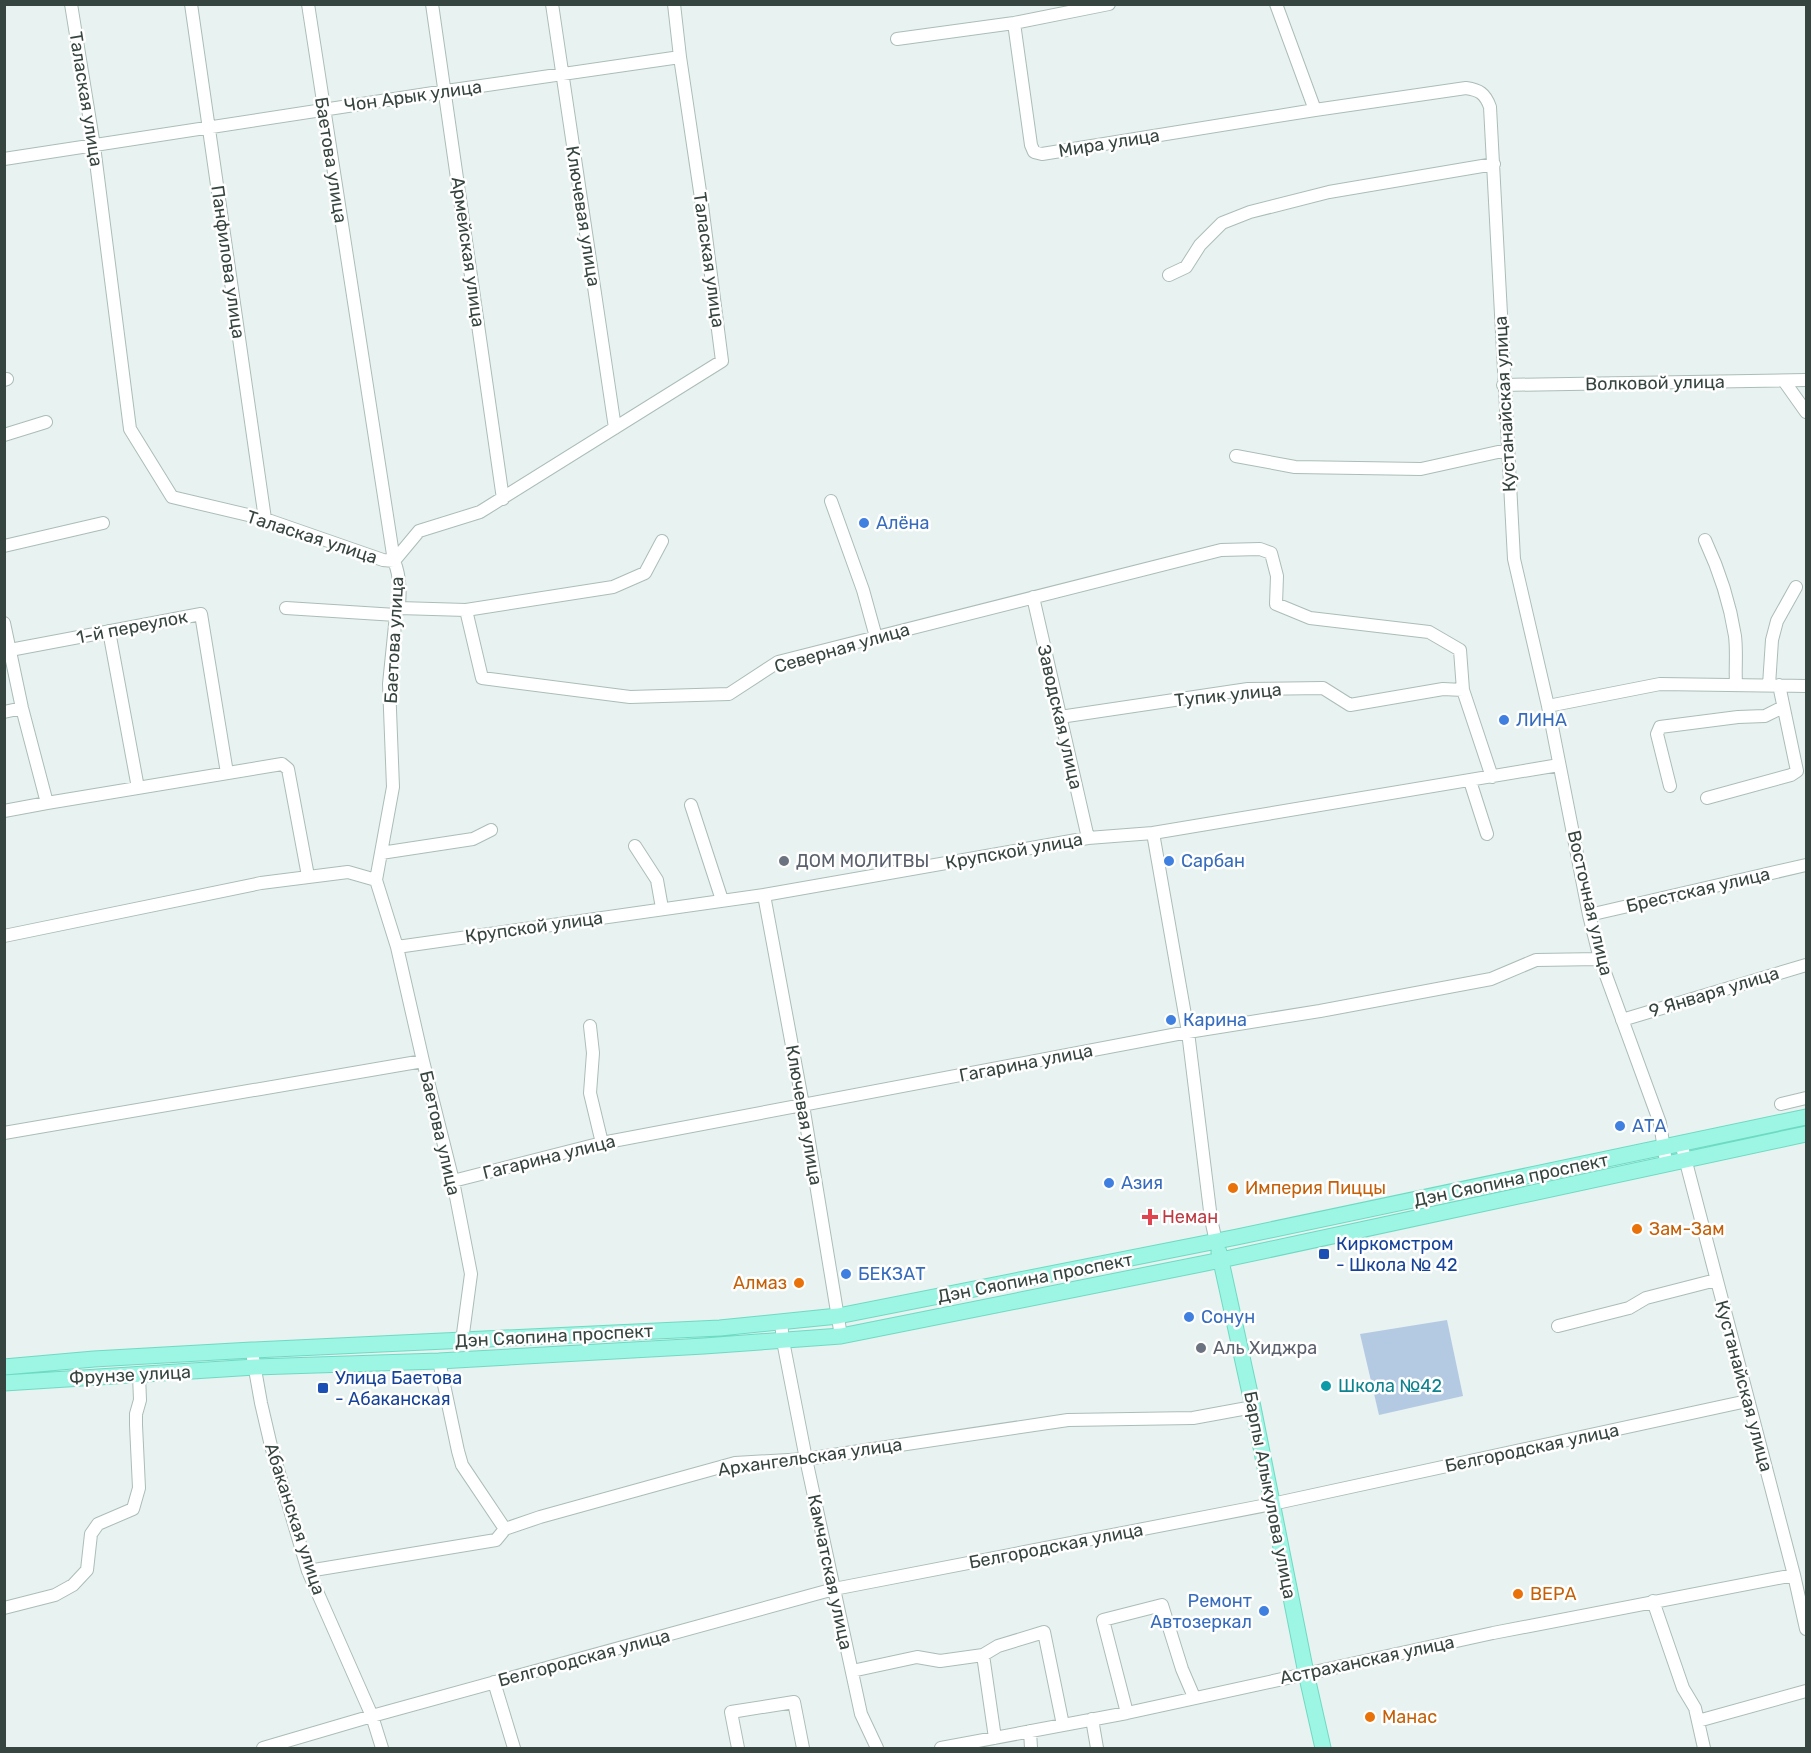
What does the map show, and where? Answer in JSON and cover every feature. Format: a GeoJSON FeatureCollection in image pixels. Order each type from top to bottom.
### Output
{"type":"FeatureCollection","features":[{"type":"Feature","properties":{"kind":"main road","name":"Дэн Сяопина проспект"},"geometry":{"type":"LineString","coordinates":[[252,1350],[720,1328],[838,1317],[1216,1242],[1806,1117]]}},
{"type":"Feature","properties":{"kind":"main road","name":"Дэн Сяопина проспект"},"geometry":{"type":"LineString","coordinates":[[255,1367],[439,1361],[841,1336],[1221,1260],[1806,1134]]}},
{"type":"Feature","properties":{"kind":"main road","name":"Барпы Алыкулова улица"},"geometry":{"type":"LineString","coordinates":[[1216,1242],[1253,1407],[1323,1749]]}},
{"type":"Feature","properties":{"kind":"main road","name":"Фрунзе улица"},"geometry":{"type":"LineString","coordinates":[[4,1367],[94,1359],[252,1350]]}},
{"type":"Feature","properties":{"kind":"main road","name":"Фрунзе улица"},"geometry":{"type":"LineString","coordinates":[[4,1383],[255,1367]]}},
{"type":"Feature","properties":{"kind":"street","name":"Талаская улица"},"geometry":{"type":"LineString","coordinates":[[70,4],[94,146],[130,429],[172,497],[265,519],[383,560],[394,561],[419,531],[480,512],[722,361],[674,4]]}},
{"type":"Feature","properties":{"kind":"street","name":"Панфилова улица"},"geometry":{"type":"LineString","coordinates":[[191,4],[265,519]]}},
{"type":"Feature","properties":{"kind":"street","name":"Баетова улица"},"geometry":{"type":"LineString","coordinates":[[308,4],[394,561],[398,571],[397,612],[389,684],[393,787],[376,880],[397,947],[453,1181],[471,1274],[462,1341]]}},
{"type":"Feature","properties":{"kind":"street","name":"Армейская улица"},"geometry":{"type":"LineString","coordinates":[[432,4],[503,499]]}},
{"type":"Feature","properties":{"kind":"street","name":"Ключевая улица"},"geometry":{"type":"LineString","coordinates":[[552,4],[615,428]]}},
{"type":"Feature","properties":{"kind":"street"},"geometry":{"type":"LineString","coordinates":[[897,39],[1014,23],[1109,4]]}},
{"type":"Feature","properties":{"kind":"street"},"geometry":{"type":"LineString","coordinates":[[1276,4],[1315,110]]}},
{"type":"Feature","properties":{"kind":"street","name":"Мира улица"},"geometry":{"type":"LineString","coordinates":[[1014,23],[1031,145],[1034,152],[1042,154],[1315,110]]}},
{"type":"Feature","properties":{"kind":"street","name":"Чон Арык улица"},"geometry":{"type":"LineString","coordinates":[[4,159],[323,109],[680,57]]}},
{"type":"Feature","properties":{"kind":"street","name":"Кустанайская улица"},"geometry":{"type":"LineString","coordinates":[[1315,110],[1466,88],[1479,90],[1487,99],[1490,107],[1494,164],[1503,385],[1514,559],[1548,706]]}},
{"type":"Feature","properties":{"kind":"street"},"geometry":{"type":"LineString","coordinates":[[1169,275],[1186,267],[1200,245],[1222,223],[1250,212],[1329,192],[1494,164]]}},
{"type":"Feature","properties":{"kind":"street","name":"Волковой улица"},"geometry":{"type":"LineString","coordinates":[[1503,385],[1806,380]]}},
{"type":"Feature","properties":{"kind":"street"},"geometry":{"type":"LineString","coordinates":[[1784,381],[1806,412]]}},
{"type":"Feature","properties":{"kind":"street"},"geometry":{"type":"LineString","coordinates":[[4,435],[46,422]]}},
{"type":"Feature","properties":{"kind":"street"},"geometry":{"type":"LineString","coordinates":[[1236,456],[1295,467],[1421,469],[1507,450]]}},
{"type":"Feature","properties":{"kind":"street"},"geometry":{"type":"LineString","coordinates":[[831,501],[876,637]]}},
{"type":"Feature","properties":{"kind":"street"},"geometry":{"type":"LineString","coordinates":[[4,546],[103,523]]}},
{"type":"Feature","properties":{"kind":"street"},"geometry":{"type":"LineString","coordinates":[[1706,540],[1724,592],[1735,637],[1736,684]]}},
{"type":"Feature","properties":{"kind":"street"},"geometry":{"type":"LineString","coordinates":[[285,608],[397,612],[466,610],[613,587],[645,573],[662,541]]}},
{"type":"Feature","properties":{"kind":"street","name":"Северная улица"},"geometry":{"type":"LineString","coordinates":[[466,610],[482,678],[630,697],[729,694],[778,662],[1221,550],[1260,549],[1271,553],[1277,576],[1276,604],[1310,618],[1430,632],[1460,650],[1463,690]]}},
{"type":"Feature","properties":{"kind":"street"},"geometry":{"type":"LineString","coordinates":[[1707,798],[1791,775],[1797,771],[1783,707],[1774,685],[1772,640],[1777,621],[1796,586]]}},
{"type":"Feature","properties":{"kind":"street","name":"Заводская улица"},"geometry":{"type":"LineString","coordinates":[[1033,597],[1088,838]]}},
{"type":"Feature","properties":{"kind":"street","name":"1-й переулок"},"geometry":{"type":"LineString","coordinates":[[10,650],[201,614],[227,772]]}},
{"type":"Feature","properties":{"kind":"street"},"geometry":{"type":"LineString","coordinates":[[4,623],[22,708],[47,803]]}},
{"type":"Feature","properties":{"kind":"street"},"geometry":{"type":"LineString","coordinates":[[109,631],[138,788]]}},
{"type":"Feature","properties":{"kind":"street"},"geometry":{"type":"LineString","coordinates":[[1548,706],[1660,684],[1806,686]]}},
{"type":"Feature","properties":{"kind":"street","name":"Тупик улица"},"geometry":{"type":"LineString","coordinates":[[1060,717],[1248,689],[1323,688],[1350,705],[1443,689],[1463,690]]}},
{"type":"Feature","properties":{"kind":"street"},"geometry":{"type":"LineString","coordinates":[[1463,690],[1492,777]]}},
{"type":"Feature","properties":{"kind":"street","name":"Восточная улица"},"geometry":{"type":"LineString","coordinates":[[1548,706],[1589,915],[1600,959],[1660,1123],[1666,1164]]}},
{"type":"Feature","properties":{"kind":"street"},"geometry":{"type":"LineString","coordinates":[[1670,786],[1656,734],[1660,727],[1738,717],[1765,716],[1783,707]]}},
{"type":"Feature","properties":{"kind":"street"},"geometry":{"type":"LineString","coordinates":[[4,712],[22,708]]}},
{"type":"Feature","properties":{"kind":"street"},"geometry":{"type":"LineString","coordinates":[[4,811],[282,764],[288,769],[308,876]]}},
{"type":"Feature","properties":{"kind":"street","name":"Крупской улица"},"geometry":{"type":"LineString","coordinates":[[397,947],[764,895],[1088,838],[1153,833],[1559,765]]}},
{"type":"Feature","properties":{"kind":"street"},"geometry":{"type":"LineString","coordinates":[[1470,781],[1487,834]]}},
{"type":"Feature","properties":{"kind":"street"},"geometry":{"type":"LineString","coordinates":[[691,805],[722,900]]}},
{"type":"Feature","properties":{"kind":"street"},"geometry":{"type":"LineString","coordinates":[[381,853],[473,839],[491,830]]}},
{"type":"Feature","properties":{"kind":"street"},"geometry":{"type":"LineString","coordinates":[[1153,833],[1188,1032],[1211,1220],[1216,1242]]}},
{"type":"Feature","properties":{"kind":"street"},"geometry":{"type":"LineString","coordinates":[[635,846],[657,880],[662,908]]}},
{"type":"Feature","properties":{"kind":"street","name":"Брестская улица"},"geometry":{"type":"LineString","coordinates":[[1589,915],[1806,865]]}},
{"type":"Feature","properties":{"kind":"street"},"geometry":{"type":"LineString","coordinates":[[4,936],[261,883],[348,872],[376,880]]}},
{"type":"Feature","properties":{"kind":"street","name":"Ключевая улица"},"geometry":{"type":"LineString","coordinates":[[764,895],[803,1105],[841,1336]]}},
{"type":"Feature","properties":{"kind":"street","name":"Гагарина улица"},"geometry":{"type":"LineString","coordinates":[[453,1181],[602,1143],[1188,1032],[1320,1011],[1491,979],[1536,960],[1600,959]]}},
{"type":"Feature","properties":{"kind":"street","name":"9 Января улица"},"geometry":{"type":"LineString","coordinates":[[1622,1020],[1806,965]]}},
{"type":"Feature","properties":{"kind":"street"},"geometry":{"type":"LineString","coordinates":[[590,1026],[593,1053],[591,1093],[602,1143]]}},
{"type":"Feature","properties":{"kind":"street"},"geometry":{"type":"LineString","coordinates":[[4,1133],[423,1061]]}},
{"type":"Feature","properties":{"kind":"street"},"geometry":{"type":"LineString","coordinates":[[1781,1104],[1806,1098]]}},
{"type":"Feature","properties":{"kind":"street","name":"Кустанайская улица"},"geometry":{"type":"LineString","coordinates":[[1681,1143],[1794,1575],[1806,1629]]}},
{"type":"Feature","properties":{"kind":"street"},"geometry":{"type":"LineString","coordinates":[[1558,1326],[1629,1308],[1646,1298],[1716,1280]]}},
{"type":"Feature","properties":{"kind":"street","name":"Камчатская улица"},"geometry":{"type":"LineString","coordinates":[[781,1323],[806,1459],[861,1714],[877,1749]]}},
{"type":"Feature","properties":{"kind":"street","name":"Абаканская улица"},"geometry":{"type":"LineString","coordinates":[[252,1350],[271,1446],[308,1571],[372,1716],[382,1749]]}},
{"type":"Feature","properties":{"kind":"street"},"geometry":{"type":"LineString","coordinates":[[439,1361],[462,1466],[505,1529]]}},
{"type":"Feature","properties":{"kind":"street"},"geometry":{"type":"LineString","coordinates":[[4,1608],[55,1595],[73,1585],[87,1570],[90,1534],[98,1524],[133,1509],[139,1488],[136,1414],[140,1400],[140,1375]]}},
{"type":"Feature","properties":{"kind":"street","name":"Белгородская улица"},"geometry":{"type":"LineString","coordinates":[[263,1749],[357,1720],[834,1589],[1272,1504],[1747,1401]]}},
{"type":"Feature","properties":{"kind":"street","name":"Архангельская улица"},"geometry":{"type":"LineString","coordinates":[[308,1571],[496,1540],[505,1529],[540,1517],[735,1463],[806,1459],[1068,1420],[1193,1418],[1253,1407]]}},
{"type":"Feature","properties":{"kind":"street","name":"Астраханская улица"},"geometry":{"type":"LineString","coordinates":[[941,1749],[1128,1713],[1306,1673],[1653,1601],[1794,1575]]}},
{"type":"Feature","properties":{"kind":"street"},"geometry":{"type":"LineString","coordinates":[[1653,1601],[1683,1688],[1695,1708],[1704,1749]]}},
{"type":"Feature","properties":{"kind":"street"},"geometry":{"type":"LineString","coordinates":[[1128,1713],[1103,1620],[1162,1605],[1182,1670],[1194,1697]]}},
{"type":"Feature","properties":{"kind":"street"},"geometry":{"type":"LineString","coordinates":[[852,1671],[917,1657],[940,1661],[983,1655],[998,1646],[1044,1632],[1063,1725]]}},
{"type":"Feature","properties":{"kind":"street"},"geometry":{"type":"LineString","coordinates":[[983,1655],[995,1738]]}},
{"type":"Feature","properties":{"kind":"street"},"geometry":{"type":"LineString","coordinates":[[494,1682],[514,1749]]}},
{"type":"Feature","properties":{"kind":"street"},"geometry":{"type":"LineString","coordinates":[[1698,1721],[1806,1691]]}},
{"type":"Feature","properties":{"kind":"street"},"geometry":{"type":"LineString","coordinates":[[738,1749],[731,1712],[794,1702],[803,1749]]}},
{"type":"Feature","properties":{"kind":"street"},"geometry":{"type":"LineString","coordinates":[[1092,1719],[1097,1749]]}},
{"type":"Feature","properties":{"kind":"street"},"geometry":{"type":"LineString","coordinates":[[1030,1731],[1031,1749]]}},
{"type":"Feature","properties":{"kind":"shaded area"},"geometry":{"type":"Polygon","coordinates":[[[1447,1320],[1463,1396],[1379,1415],[1360,1334],[1447,1320]]]}},
{"type":"Feature","properties":{"kind":"place","name":"Алёна"},"geometry":{"type":"Point","coordinates":[864,523]}},
{"type":"Feature","properties":{"kind":"place","name":"ЛИНА"},"geometry":{"type":"Point","coordinates":[1504,720]}},
{"type":"Feature","properties":{"kind":"place","name":"ДОМ МОЛИТВЫ"},"geometry":{"type":"Point","coordinates":[784,861]}},
{"type":"Feature","properties":{"kind":"place","name":"Сарбан"},"geometry":{"type":"Point","coordinates":[1169,861]}},
{"type":"Feature","properties":{"kind":"place","name":"Карина"},"geometry":{"type":"Point","coordinates":[1171,1020]}},
{"type":"Feature","properties":{"kind":"place","name":"АТА"},"geometry":{"type":"Point","coordinates":[1620,1126]}},
{"type":"Feature","properties":{"kind":"place","name":"Азия"},"geometry":{"type":"Point","coordinates":[1109,1183]}},
{"type":"Feature","properties":{"kind":"place","name":"Империя Пиццы"},"geometry":{"type":"Point","coordinates":[1233,1188]}},
{"type":"Feature","properties":{"kind":"place","name":"Неман"},"geometry":{"type":"Point","coordinates":[1150,1217]}},
{"type":"Feature","properties":{"kind":"place","name":"Зам-Зам"},"geometry":{"type":"Point","coordinates":[1637,1229]}},
{"type":"Feature","properties":{"kind":"place","name":"Киркомстром - Школа № 42"},"geometry":{"type":"Point","coordinates":[1324,1254]}},
{"type":"Feature","properties":{"kind":"place","name":"БЕКЗАТ"},"geometry":{"type":"Point","coordinates":[846,1274]}},
{"type":"Feature","properties":{"kind":"place","name":"Алмаз"},"geometry":{"type":"Point","coordinates":[799,1283]}},
{"type":"Feature","properties":{"kind":"place","name":"Сонун"},"geometry":{"type":"Point","coordinates":[1189,1317]}},
{"type":"Feature","properties":{"kind":"place","name":"Аль Хиджра"},"geometry":{"type":"Point","coordinates":[1201,1348]}},
{"type":"Feature","properties":{"kind":"place","name":"Школа №42"},"geometry":{"type":"Point","coordinates":[1326,1386]}},
{"type":"Feature","properties":{"kind":"place","name":"Улица Баетова - Абаканская"},"geometry":{"type":"Point","coordinates":[323,1388]}},
{"type":"Feature","properties":{"kind":"place","name":"ВЕРА"},"geometry":{"type":"Point","coordinates":[1518,1594]}},
{"type":"Feature","properties":{"kind":"place","name":"Ремонт Автозеркал"},"geometry":{"type":"Point","coordinates":[1264,1611]}},
{"type":"Feature","properties":{"kind":"place","name":"Манас"},"geometry":{"type":"Point","coordinates":[1370,1717]}}]}
